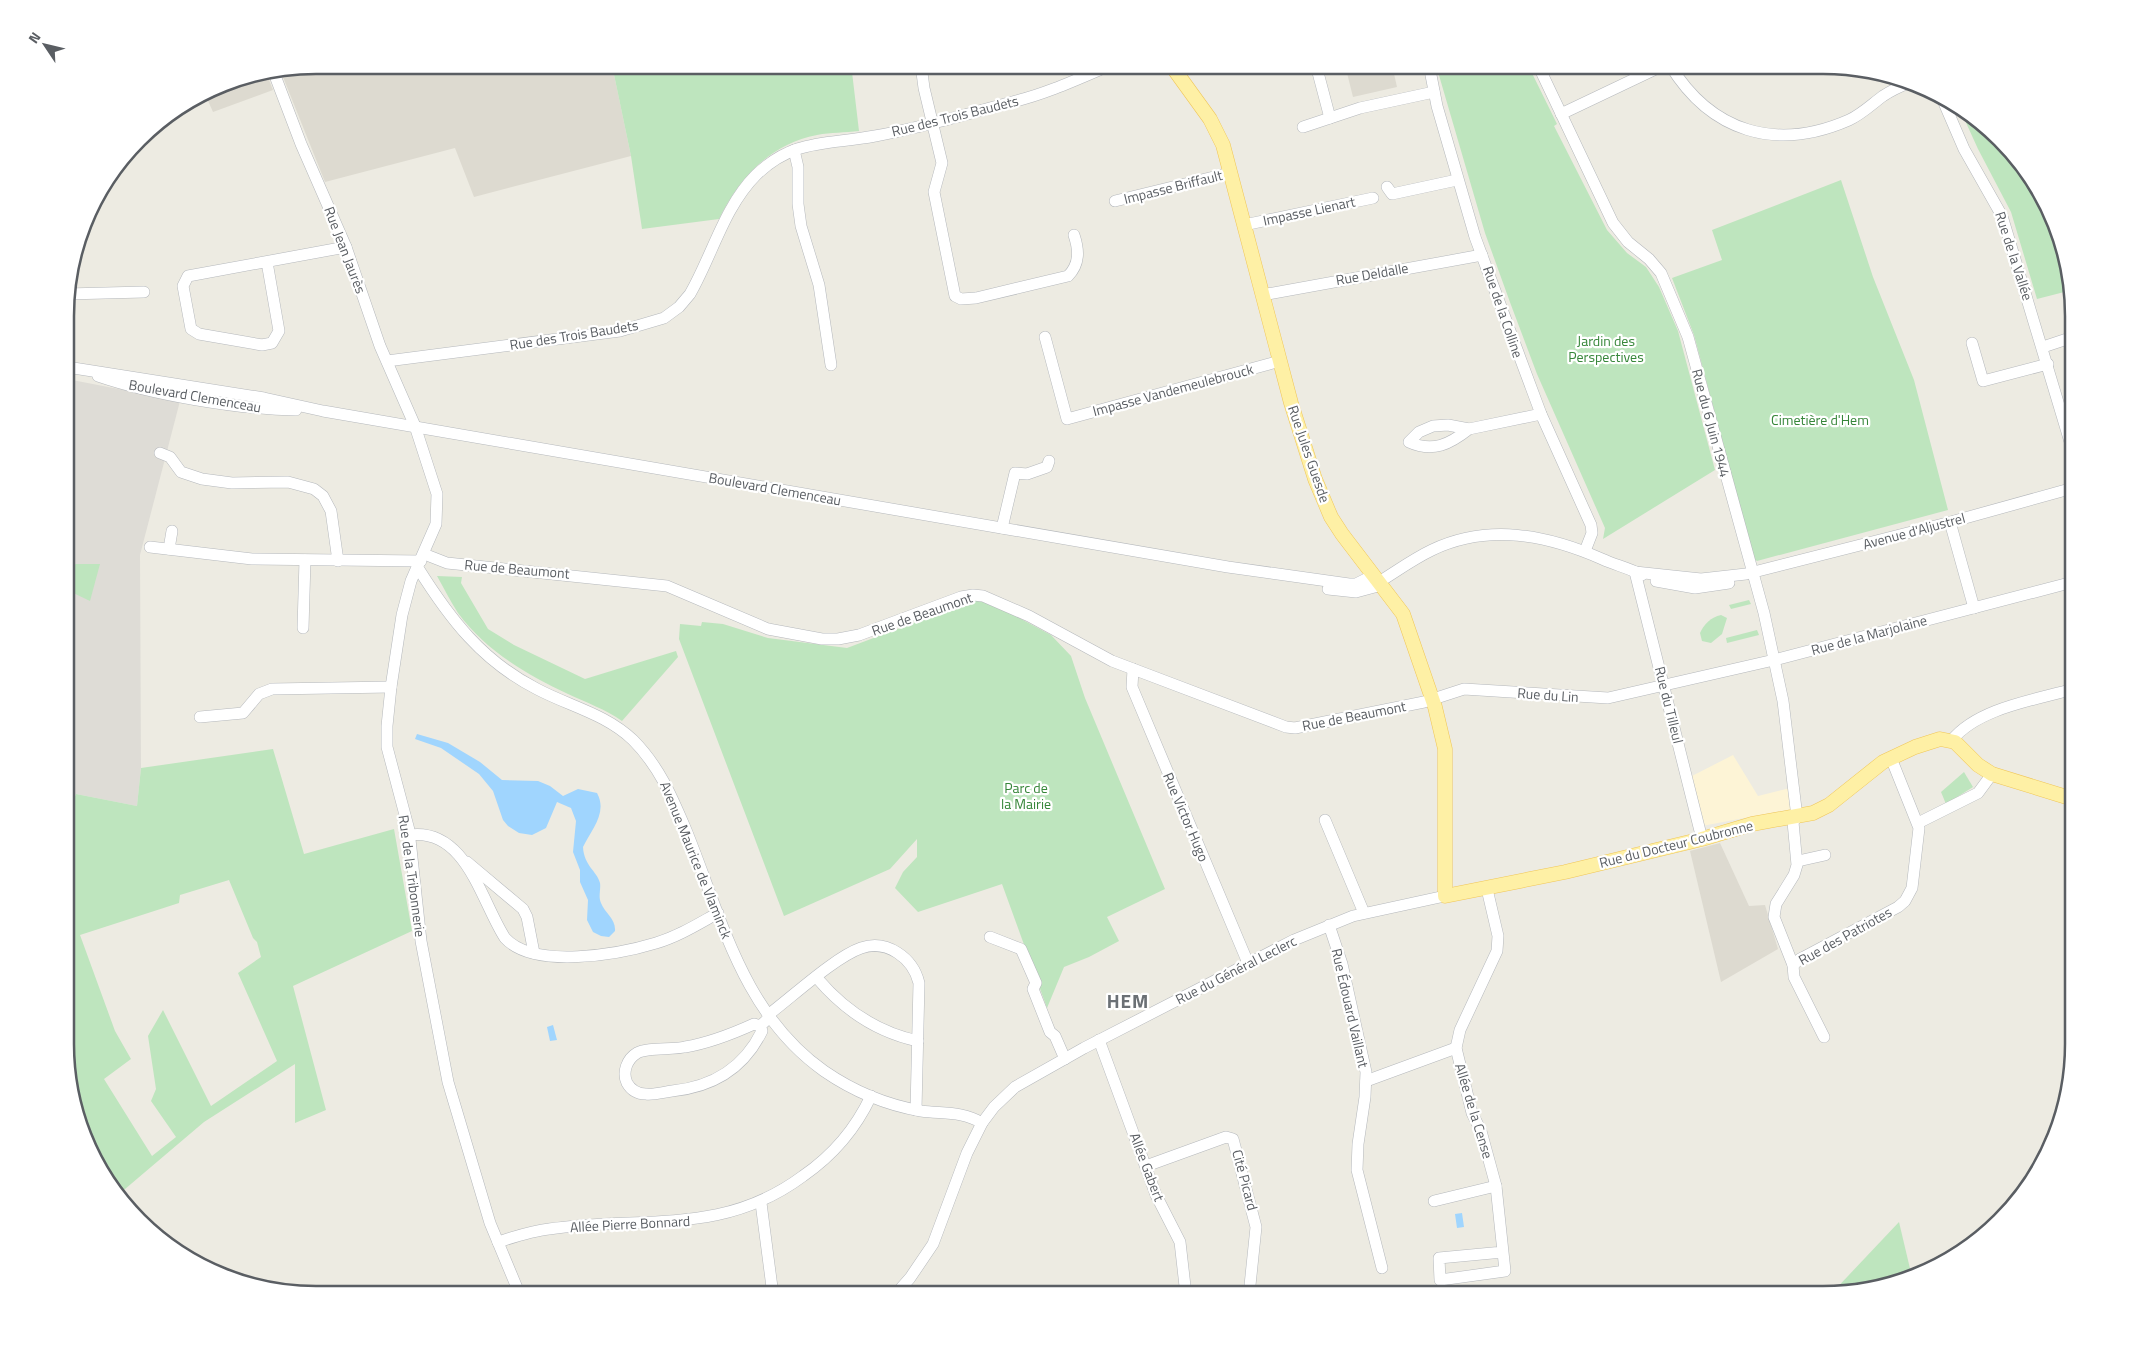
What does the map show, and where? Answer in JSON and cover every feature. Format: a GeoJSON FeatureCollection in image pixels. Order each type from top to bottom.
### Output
{"type":"FeatureCollection","features":[{"type":"Feature","properties":{"kind":"main road","name":"Rue Jules Guesde"},"geometry":{"type":"LineString","coordinates":[[1177,74],[1215,127],[1223,145],[1280,362],[1308,457],[1324,500],[1342,534],[1406,619],[1432,699],[1445,749],[1445,896]]}},
{"type":"Feature","properties":{"kind":"main road","name":"Rue du Docteur Coubronne"},"geometry":{"type":"LineString","coordinates":[[1445,896],[1487,889],[1702,839],[1752,824],[1797,817],[1820,810],[1868,772],[1891,758],[1930,742],[1952,740]]}},
{"type":"Feature","properties":{"kind":"main road"},"geometry":{"type":"LineString","coordinates":[[1952,740],[1978,765],[1992,774],[2065,796]]}},
{"type":"Feature","properties":{"kind":"street"},"geometry":{"type":"LineString","coordinates":[[922,74],[942,163],[934,192],[955,296],[961,299],[976,298],[1068,276],[1076,264],[1079,248],[1074,235]]}},
{"type":"Feature","properties":{"kind":"street","name":"Rue des Trois Baudets"},"geometry":{"type":"LineString","coordinates":[[386,361],[620,331],[664,318],[679,307],[690,294],[724,226],[748,185],[772,162],[794,150],[821,142],[876,136],[1032,96],[1088,74]]}},
{"type":"Feature","properties":{"kind":"street"},"geometry":{"type":"LineString","coordinates":[[1318,74],[1330,118]]}},
{"type":"Feature","properties":{"kind":"street","name":"Rue de la Colline"},"geometry":{"type":"LineString","coordinates":[[1431,74],[1457,180],[1482,255],[1541,414],[1591,525],[1592,533],[1585,551]]}},
{"type":"Feature","properties":{"kind":"street","name":"Rue du 6 Juin 1944"},"geometry":{"type":"LineString","coordinates":[[1542,74],[1617,229],[1628,242],[1656,266],[1666,281],[1688,337],[1754,573],[1783,701],[1797,817],[1793,822],[1798,861]]}},
{"type":"Feature","properties":{"kind":"street"},"geometry":{"type":"LineString","coordinates":[[1561,114],[1645,74]]}},
{"type":"Feature","properties":{"kind":"street"},"geometry":{"type":"LineString","coordinates":[[1677,74],[1694,98],[1715,115],[1742,129],[1775,134],[1804,133],[1848,120],[1884,95],[1901,87]]}},
{"type":"Feature","properties":{"kind":"street","name":"Rue Jean Jaurès"},"geometry":{"type":"LineString","coordinates":[[276,77],[301,144],[346,247],[386,361],[415,426]]}},
{"type":"Feature","properties":{"kind":"street"},"geometry":{"type":"LineString","coordinates":[[1303,127],[1367,106],[1434,92]]}},
{"type":"Feature","properties":{"kind":"street","name":"Rue de la Vallée"},"geometry":{"type":"LineString","coordinates":[[1946,108],[1964,148],[2002,216],[2065,422]]}},
{"type":"Feature","properties":{"kind":"street"},"geometry":{"type":"LineString","coordinates":[[794,150],[798,167],[798,204],[801,226],[818,285],[831,365]]}},
{"type":"Feature","properties":{"kind":"street","name":"Impasse Briffault"},"geometry":{"type":"LineString","coordinates":[[1116,201],[1230,173]]}},
{"type":"Feature","properties":{"kind":"street"},"geometry":{"type":"LineString","coordinates":[[1387,187],[1392,194],[1457,180]]}},
{"type":"Feature","properties":{"kind":"street","name":"Impasse Lienart"},"geometry":{"type":"LineString","coordinates":[[1244,225],[1374,198]]}},
{"type":"Feature","properties":{"kind":"street"},"geometry":{"type":"LineString","coordinates":[[267,262],[278,331],[272,344],[262,345],[199,334],[191,328],[184,286],[186,278],[191,275],[346,247]]}},
{"type":"Feature","properties":{"kind":"street","name":"Rue Deldalle"},"geometry":{"type":"LineString","coordinates":[[1262,295],[1482,255]]}},
{"type":"Feature","properties":{"kind":"street"},"geometry":{"type":"LineString","coordinates":[[75,294],[144,292]]}},
{"type":"Feature","properties":{"kind":"street","name":"Impasse Vandemeulebrouck"},"geometry":{"type":"LineString","coordinates":[[1045,337],[1066,419],[1280,362]]}},
{"type":"Feature","properties":{"kind":"street"},"geometry":{"type":"LineString","coordinates":[[2042,347],[2065,340]]}},
{"type":"Feature","properties":{"kind":"street"},"geometry":{"type":"LineString","coordinates":[[1972,343],[1983,381],[2048,364]]}},
{"type":"Feature","properties":{"kind":"street","name":"Boulevard Clemenceau"},"geometry":{"type":"LineString","coordinates":[[74,368],[132,375],[322,411],[1228,567],[1349,592],[1369,591],[1378,581]]}},
{"type":"Feature","properties":{"kind":"street"},"geometry":{"type":"LineString","coordinates":[[1469,429],[1541,414]]}},
{"type":"Feature","properties":{"kind":"street","name":"Rue de la Tribonnerie"},"geometry":{"type":"LineString","coordinates":[[415,426],[434,482],[438,501],[436,524],[419,564],[402,615],[390,687],[387,747],[409,836],[421,941],[445,1068],[461,1132],[498,1242],[516,1286]]}},
{"type":"Feature","properties":{"kind":"street"},"geometry":{"type":"LineString","coordinates":[[160,453],[170,457],[182,472],[202,479],[232,483],[288,482],[314,489],[323,496],[331,511],[338,561]]}},
{"type":"Feature","properties":{"kind":"street"},"geometry":{"type":"LineString","coordinates":[[1002,528],[1015,473],[1038,471],[1047,467],[1049,461]]}},
{"type":"Feature","properties":{"kind":"street","name":"Avenue d'Aljustrel"},"geometry":{"type":"LineString","coordinates":[[1378,581],[1434,550],[1460,540],[1510,534],[1534,536],[1585,551],[1662,583],[1695,588],[1726,584],[1754,573],[2065,490]]}},
{"type":"Feature","properties":{"kind":"street"},"geometry":{"type":"LineString","coordinates":[[1950,522],[1974,608]]}},
{"type":"Feature","properties":{"kind":"street"},"geometry":{"type":"LineString","coordinates":[[169,549],[172,531]]}},
{"type":"Feature","properties":{"kind":"street","name":"Rue de Beaumont"},"geometry":{"type":"LineString","coordinates":[[150,547],[244,558],[397,562],[406,560],[419,564],[447,563],[667,586],[768,629],[838,639],[859,635],[961,597],[978,594],[1022,612],[1112,661],[1290,728],[1432,699]]}},
{"type":"Feature","properties":{"kind":"street"},"geometry":{"type":"LineString","coordinates":[[302,628],[305,560]]}},
{"type":"Feature","properties":{"kind":"street","name":"Avenue Maurice de Vlaminck"},"geometry":{"type":"LineString","coordinates":[[419,564],[454,623],[495,662],[538,690],[606,721],[628,736],[642,751],[669,790],[745,979],[768,1016],[796,1047],[816,1065],[871,1096],[916,1110],[965,1114],[982,1122]]}},
{"type":"Feature","properties":{"kind":"street","name":"Rue du Tilleul"},"geometry":{"type":"LineString","coordinates":[[1636,572],[1702,839]]}},
{"type":"Feature","properties":{"kind":"street","name":"Rue de la Marjolaine"},"geometry":{"type":"LineString","coordinates":[[1664,686],[1774,660],[2065,584]]}},
{"type":"Feature","properties":{"kind":"street","name":"Rue Victor Hugo"},"geometry":{"type":"LineString","coordinates":[[1133,669],[1132,687],[1248,963]]}},
{"type":"Feature","properties":{"kind":"street","name":"Rue du Lin"},"geometry":{"type":"LineString","coordinates":[[1432,699],[1464,689],[1608,698],[1664,686]]}},
{"type":"Feature","properties":{"kind":"street"},"geometry":{"type":"LineString","coordinates":[[200,717],[243,712],[259,694],[272,689],[390,687]]}},
{"type":"Feature","properties":{"kind":"street"},"geometry":{"type":"LineString","coordinates":[[1952,740],[1962,728],[1980,717],[2065,692]]}},
{"type":"Feature","properties":{"kind":"street"},"geometry":{"type":"LineString","coordinates":[[1891,758],[1918,823],[1978,793],[1992,774]]}},
{"type":"Feature","properties":{"kind":"street"},"geometry":{"type":"LineString","coordinates":[[1325,820],[1364,913]]}},
{"type":"Feature","properties":{"kind":"street","name":"Rue des Patriotes"},"geometry":{"type":"LineString","coordinates":[[1794,965],[1800,959],[1898,907],[1905,901],[1912,882],[1919,834],[1918,823]]}},
{"type":"Feature","properties":{"kind":"street"},"geometry":{"type":"LineString","coordinates":[[409,836],[420,834],[442,840],[453,847],[464,860],[523,909],[527,917],[534,953]]}},
{"type":"Feature","properties":{"kind":"street"},"geometry":{"type":"LineString","coordinates":[[1824,855],[1798,861],[1794,875],[1774,911],[1794,965],[1794,977],[1824,1037]]}},
{"type":"Feature","properties":{"kind":"street"},"geometry":{"type":"LineString","coordinates":[[464,860],[505,938],[517,948],[534,953],[578,956],[624,951],[666,940],[718,913]]}},
{"type":"Feature","properties":{"kind":"street","name":"Allée de la Cense"},"geometry":{"type":"LineString","coordinates":[[1487,889],[1498,936],[1497,951],[1460,1030],[1456,1048],[1472,1113],[1481,1131],[1496,1186],[1503,1252],[1505,1271],[1440,1280],[1439,1258],[1503,1252]]}},
{"type":"Feature","properties":{"kind":"street","name":"Rue du Général Leclerc"},"geometry":{"type":"LineString","coordinates":[[902,1286],[933,1244],[967,1154],[982,1122],[1014,1087],[1099,1040],[1248,963],[1329,925],[1364,913],[1445,896]]}},
{"type":"Feature","properties":{"kind":"street","name":"Rue Édouard Vaillant"},"geometry":{"type":"LineString","coordinates":[[1329,925],[1342,964],[1361,1044],[1366,1081],[1358,1144],[1357,1170],[1382,1268]]}},
{"type":"Feature","properties":{"kind":"street"},"geometry":{"type":"LineString","coordinates":[[990,936],[1021,949],[1036,983],[1033,989],[1050,1032],[1055,1036],[1065,1059]]}},
{"type":"Feature","properties":{"kind":"street"},"geometry":{"type":"LineString","coordinates":[[760,1026],[768,1016],[849,953],[865,946],[881,946],[898,952],[912,966],[919,983],[916,1110]]}},
{"type":"Feature","properties":{"kind":"street"},"geometry":{"type":"LineString","coordinates":[[817,978],[840,1003],[862,1018],[895,1035],[918,1041]]}},
{"type":"Feature","properties":{"kind":"street"},"geometry":{"type":"LineString","coordinates":[[754,1024],[760,1026],[762,1031],[749,1054],[731,1071],[710,1083],[689,1090],[647,1094],[635,1091],[626,1081],[626,1067],[630,1059],[637,1052],[691,1046],[721,1038],[754,1024]]}},
{"type":"Feature","properties":{"kind":"street","name":"Allée Gabert"},"geometry":{"type":"LineString","coordinates":[[1099,1040],[1158,1200],[1180,1242],[1185,1286]]}},
{"type":"Feature","properties":{"kind":"street"},"geometry":{"type":"LineString","coordinates":[[1366,1081],[1456,1048]]}},
{"type":"Feature","properties":{"kind":"street","name":"Allée Pierre Bonnard"},"geometry":{"type":"LineString","coordinates":[[498,1242],[550,1229],[699,1219],[761,1202],[791,1185],[826,1158],[856,1123],[871,1096]]}},
{"type":"Feature","properties":{"kind":"street","name":"Cité Picard"},"geometry":{"type":"LineString","coordinates":[[1146,1166],[1226,1137],[1233,1139],[1256,1222],[1250,1286]]}},
{"type":"Feature","properties":{"kind":"street"},"geometry":{"type":"LineString","coordinates":[[1434,1201],[1496,1186]]}},
{"type":"Feature","properties":{"kind":"street"},"geometry":{"type":"LineString","coordinates":[[761,1202],[772,1286]]}},
{"type":"Feature","properties":{"kind":"shaded area"},"geometry":{"type":"Polygon","coordinates":[[[300,74],[614,74],[631,156],[474,197],[455,148],[325,182],[283,76],[300,74]]]}},
{"type":"Feature","properties":{"kind":"shaded area"},"geometry":{"type":"Polygon","coordinates":[[[1347,74],[1394,74],[1397,87],[1353,97],[1347,74]]]}},
{"type":"Feature","properties":{"kind":"shaded area"},"geometry":{"type":"Polygon","coordinates":[[[268,78],[273,90],[213,112],[208,100],[223,92],[268,78]]]}},
{"type":"Feature","properties":{"kind":"shaded area"},"geometry":{"type":"Polygon","coordinates":[[[74,380],[180,401],[140,555],[141,768],[137,806],[76,794],[74,798],[74,380]]]}},
{"type":"Feature","properties":{"kind":"shaded area"},"geometry":{"type":"Polygon","coordinates":[[[1733,755],[1758,796],[1790,788],[1792,809],[1702,826],[1690,777],[1733,755]]]}},
{"type":"Feature","properties":{"kind":"shaded area"},"geometry":{"type":"Polygon","coordinates":[[[1720,843],[1749,906],[1765,905],[1778,949],[1721,982],[1690,851],[1720,843]]]}},
{"type":"Feature","properties":{"kind":"green space"},"geometry":{"type":"Polygon","coordinates":[[[614,74],[852,74],[859,131],[822,134],[785,146],[758,165],[746,177],[719,219],[642,229],[631,156],[614,74]]]}},
{"type":"Feature","properties":{"kind":"green space","name":"Jardin des Perspectives"},"geometry":{"type":"Polygon","coordinates":[[[1439,74],[1532,74],[1557,124],[1554,126],[1607,230],[1627,253],[1646,267],[1659,287],[1678,331],[1715,470],[1603,539],[1605,528],[1537,374],[1485,233],[1439,74]]]}},
{"type":"Feature","properties":{"kind":"green space"},"geometry":{"type":"Polygon","coordinates":[[[1965,121],[1983,134],[2005,156],[2033,195],[2047,223],[2057,253],[2064,292],[2037,299],[2011,212],[1965,121]]]}},
{"type":"Feature","properties":{"kind":"green space","name":"Cimetière d'Hem"},"geometry":{"type":"Polygon","coordinates":[[[1841,180],[1873,277],[1914,380],[1948,510],[1757,561],[1754,559],[1694,335],[1672,278],[1722,260],[1712,230],[1841,180]]]}},
{"type":"Feature","properties":{"kind":"green space"},"geometry":{"type":"Polygon","coordinates":[[[100,564],[90,601],[74,593],[74,565],[100,564]]]}},
{"type":"Feature","properties":{"kind":"green space"},"geometry":{"type":"Polygon","coordinates":[[[437,576],[462,577],[461,583],[488,629],[514,645],[585,679],[676,651],[678,657],[622,721],[522,670],[494,650],[469,627],[458,613],[437,576]]]}},
{"type":"Feature","properties":{"kind":"green space","name":"Parc de la Mairie"},"geometry":{"type":"Polygon","coordinates":[[[969,598],[993,604],[1051,635],[1071,656],[1085,698],[1165,889],[1107,917],[1119,941],[1089,957],[1064,967],[1047,1008],[1002,884],[918,912],[895,888],[903,872],[917,857],[917,839],[890,869],[784,916],[679,639],[680,624],[701,626],[702,622],[723,624],[768,638],[847,648],[932,616],[969,598]]]}},
{"type":"Feature","properties":{"kind":"green space"},"geometry":{"type":"Polygon","coordinates":[[[1749,600],[1751,604],[1731,609],[1729,605],[1749,600]]]}},
{"type":"Feature","properties":{"kind":"green space"},"geometry":{"type":"Polygon","coordinates":[[[1721,615],[1727,618],[1722,634],[1711,643],[1702,641],[1700,633],[1708,621],[1721,615]]]}},
{"type":"Feature","properties":{"kind":"green space"},"geometry":{"type":"Polygon","coordinates":[[[1757,630],[1759,635],[1727,643],[1726,638],[1757,630]]]}},
{"type":"Feature","properties":{"kind":"green space"},"geometry":{"type":"Polygon","coordinates":[[[273,749],[304,854],[394,829],[412,931],[293,986],[326,1110],[295,1123],[295,1064],[204,1122],[124,1190],[106,1165],[92,1137],[78,1091],[74,1060],[74,798],[76,794],[137,806],[141,768],[273,749]],[[229,880],[180,895],[179,903],[80,935],[115,1031],[131,1059],[104,1079],[152,1156],[176,1137],[151,1101],[156,1089],[148,1036],[163,1010],[211,1106],[277,1061],[238,973],[261,957],[257,942],[253,938],[229,880]]]}},
{"type":"Feature","properties":{"kind":"green space"},"geometry":{"type":"Polygon","coordinates":[[[1964,772],[1973,787],[1946,804],[1941,792],[1964,772]]]}},
{"type":"Feature","properties":{"kind":"green space"},"geometry":{"type":"Polygon","coordinates":[[[1899,1222],[1910,1270],[1870,1282],[1839,1286],[1899,1222]]]}},
{"type":"Feature","properties":{"kind":"water"},"geometry":{"type":"Polygon","coordinates":[[[417,734],[448,743],[480,762],[502,780],[538,781],[550,786],[563,796],[578,789],[597,793],[601,807],[600,814],[583,847],[588,864],[600,883],[601,903],[614,923],[615,931],[609,937],[593,932],[587,920],[588,900],[580,882],[580,870],[573,852],[576,821],[571,808],[557,802],[546,828],[532,835],[519,833],[508,826],[503,820],[493,791],[479,774],[441,748],[415,739],[417,734]]]}},
{"type":"Feature","properties":{"kind":"water"},"geometry":{"type":"Polygon","coordinates":[[[553,1025],[557,1040],[550,1041],[547,1027],[553,1025]]]}},
{"type":"Feature","properties":{"kind":"water"},"geometry":{"type":"Polygon","coordinates":[[[1462,1213],[1464,1227],[1457,1228],[1455,1214],[1462,1213]]]}},
{"type":"Feature","properties":{"kind":"district","name":"HEM"},"geometry":{"type":"Point","coordinates":[1128,1001]}}]}
